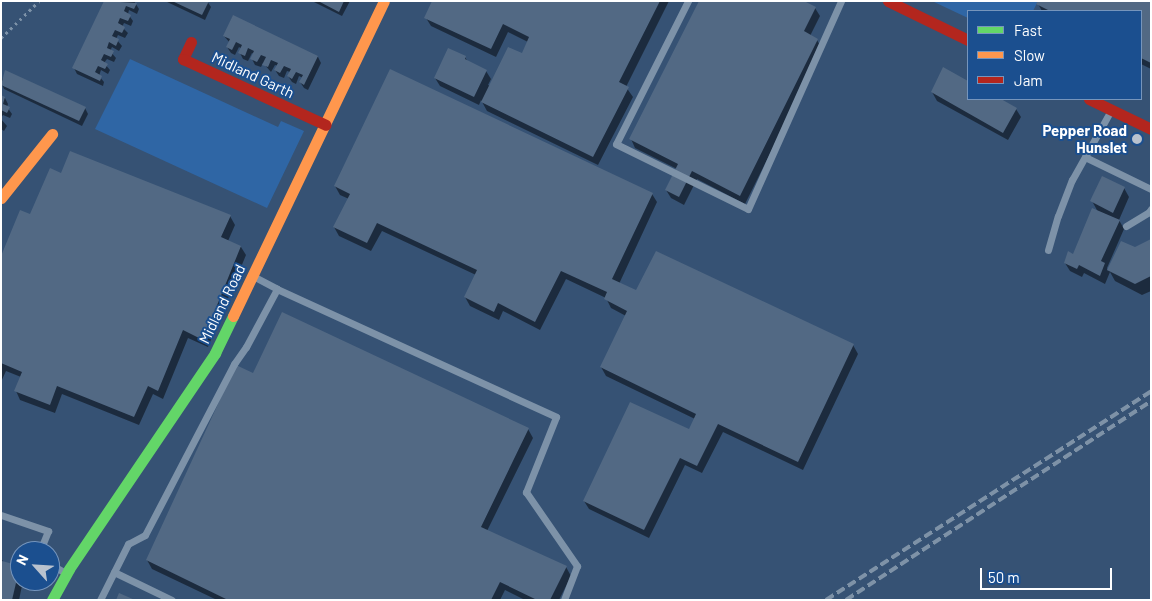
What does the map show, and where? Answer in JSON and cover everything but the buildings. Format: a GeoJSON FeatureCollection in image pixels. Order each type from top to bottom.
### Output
{"type":"FeatureCollection","features":[{"type":"Feature","properties":{"kind":"street","name":"Midland Road"},"geometry":{"type":"LineString","coordinates":[[52,600],[67,573],[166,430],[215,353],[384,1]]}},
{"type":"Feature","properties":{"kind":"street"},"geometry":{"type":"LineString","coordinates":[[888,1],[967,40]]}},
{"type":"Feature","properties":{"kind":"street","name":"Midland Garth"},"geometry":{"type":"LineString","coordinates":[[191,42],[184,59],[326,125]]}},
{"type":"Feature","properties":{"kind":"street"},"geometry":{"type":"LineString","coordinates":[[1091,100],[1151,129]]}},
{"type":"Feature","properties":{"kind":"street"},"geometry":{"type":"LineString","coordinates":[[1,198],[52,134]]}},
{"type":"Feature","properties":{"kind":"lane"},"geometry":{"type":"LineString","coordinates":[[688,1],[616,144],[748,209],[841,1]]}},
{"type":"Feature","properties":{"kind":"lane"},"geometry":{"type":"LineString","coordinates":[[1048,250],[1068,189],[1112,110]]}},
{"type":"Feature","properties":{"kind":"lane"},"geometry":{"type":"LineString","coordinates":[[1085,157],[1151,189]]}},
{"type":"Feature","properties":{"kind":"lane"},"geometry":{"type":"LineString","coordinates":[[1126,226],[1151,209]]}},
{"type":"Feature","properties":{"kind":"lane"},"geometry":{"type":"LineString","coordinates":[[252,276],[277,290],[556,417],[526,492],[577,566],[564,600]]}},
{"type":"Feature","properties":{"kind":"lane"},"geometry":{"type":"LineString","coordinates":[[100,600],[128,544],[145,535],[226,379],[277,290]]}},
{"type":"Feature","properties":{"kind":"lane"},"geometry":{"type":"LineString","coordinates":[[1,515],[48,531],[44,541]]}},
{"type":"Feature","properties":{"kind":"lane"},"geometry":{"type":"LineString","coordinates":[[60,569],[67,573]]}},
{"type":"Feature","properties":{"kind":"lane"},"geometry":{"type":"LineString","coordinates":[[114,572],[172,600]]}},
{"type":"Feature","properties":{"kind":"path"},"geometry":{"type":"LineString","coordinates":[[1,38],[40,1]]}},
{"type":"Feature","properties":{"kind":"shaded area"},"geometry":{"type":"Polygon","coordinates":[[[932,1],[1038,1],[1034,10],[967,10],[967,18],[932,1]]]}},
{"type":"Feature","properties":{"kind":"shaded area"},"geometry":{"type":"Polygon","coordinates":[[[130,59],[278,127],[281,121],[304,131],[267,208],[95,129],[130,59]]]}},
{"type":"Feature","properties":{"kind":"railway"},"geometry":{"type":"LineString","coordinates":[[826,600],[1151,391]]}},
{"type":"Feature","properties":{"kind":"railway"},"geometry":{"type":"LineString","coordinates":[[846,600],[1151,401]]}},
{"type":"Feature","properties":{"kind":"traffic: fast"},"geometry":{"type":"LineString","coordinates":[[52,600],[69,569],[215,353],[233,316]]}},
{"type":"Feature","properties":{"kind":"traffic: slow"},"geometry":{"type":"LineString","coordinates":[[233,316],[384,1]]}},
{"type":"Feature","properties":{"kind":"traffic: slow"},"geometry":{"type":"LineString","coordinates":[[1,198],[52,134]]}},
{"type":"Feature","properties":{"kind":"traffic: jam"},"geometry":{"type":"LineString","coordinates":[[888,1],[967,40]]}},
{"type":"Feature","properties":{"kind":"traffic: jam"},"geometry":{"type":"LineString","coordinates":[[191,42],[183,59],[326,125]]}},
{"type":"Feature","properties":{"kind":"traffic: jam"},"geometry":{"type":"LineString","coordinates":[[1091,100],[1151,129]]}},
{"type":"Feature","properties":{"kind":"place","name":"Pepper Road Hunslet"},"geometry":{"type":"Point","coordinates":[1137,139]}}]}
